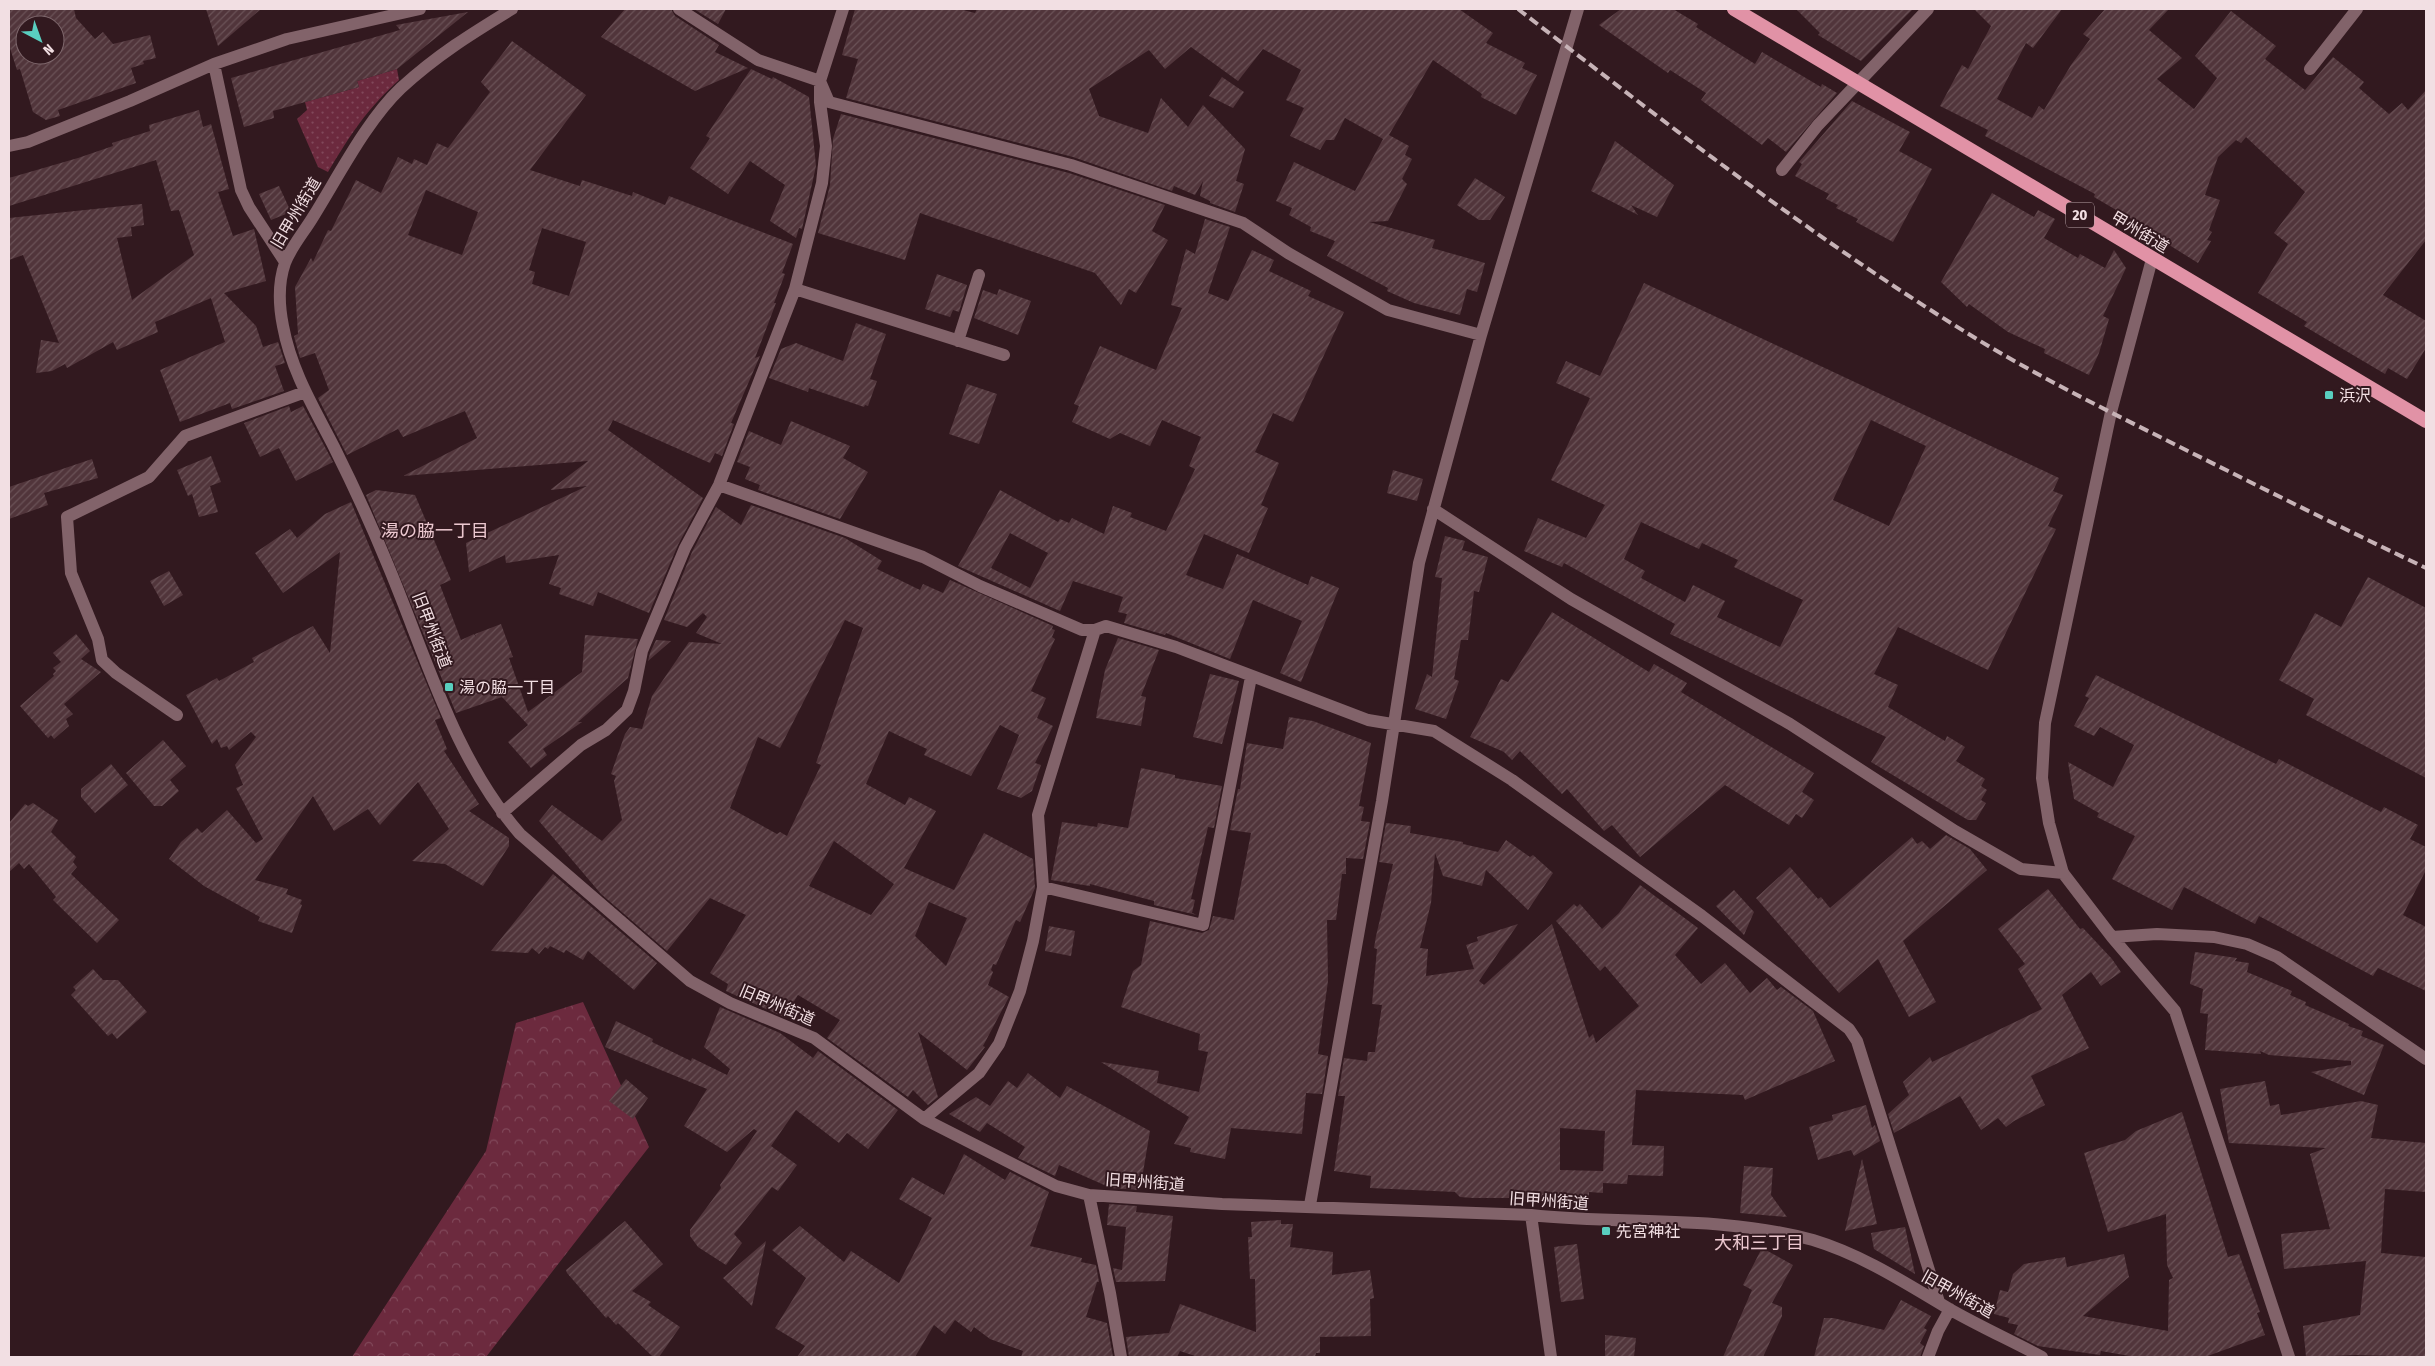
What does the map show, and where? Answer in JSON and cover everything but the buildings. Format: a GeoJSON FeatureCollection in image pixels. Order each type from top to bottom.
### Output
{"type":"FeatureCollection","features":[{"type":"Feature","properties":{"kind":"highway","name":"甲州街道"},"geometry":{"type":"LineString","coordinates":[[1734,9],[1858,81],[2152,259],[2426,421]]}},
{"type":"Feature","properties":{"kind":"street"},"geometry":{"type":"LineString","coordinates":[[9,146],[36,138],[214,64],[287,38],[420,9]]}},
{"type":"Feature","properties":{"kind":"street","name":"旧甲州街道"},"geometry":{"type":"LineString","coordinates":[[512,9],[450,46],[399,90],[347,162],[286,262],[280,288],[282,324],[289,354],[305,392],[346,471],[380,546],[446,712],[479,779],[502,813],[520,834],[690,981],[730,1003],[814,1038],[924,1119],[1056,1186],[1089,1195],[1232,1204],[1531,1215],[1567,1219],[1679,1222],[1762,1229],[1814,1241],[1863,1259],[1950,1309],[2042,1357]]}},
{"type":"Feature","properties":{"kind":"street"},"geometry":{"type":"LineString","coordinates":[[679,9],[758,60],[820,81],[829,102],[1071,165],[1243,223],[1288,254],[1388,310],[1481,336]]}},
{"type":"Feature","properties":{"kind":"street"},"geometry":{"type":"LineString","coordinates":[[502,813],[581,745],[606,730],[627,710],[646,642],[685,548],[719,485],[795,289],[822,183],[826,146],[820,102],[820,81],[843,9]]}},
{"type":"Feature","properties":{"kind":"street"},"geometry":{"type":"LineString","coordinates":[[1310,1206],[1382,801],[1419,563],[1481,336],[1578,9]]}},
{"type":"Feature","properties":{"kind":"street"},"geometry":{"type":"LineString","coordinates":[[1782,170],[1818,125],[1928,9]]}},
{"type":"Feature","properties":{"kind":"street"},"geometry":{"type":"LineString","coordinates":[[2310,70],[2357,9]]}},
{"type":"Feature","properties":{"kind":"street"},"geometry":{"type":"LineString","coordinates":[[214,64],[240,190],[249,207],[286,262]]}},
{"type":"Feature","properties":{"kind":"street"},"geometry":{"type":"LineString","coordinates":[[2152,259],[2111,412],[2045,723],[2042,778],[2049,823],[2063,873],[2112,937],[2175,1011],[2289,1357]]}},
{"type":"Feature","properties":{"kind":"street"},"geometry":{"type":"LineString","coordinates":[[958,340],[980,275]]}},
{"type":"Feature","properties":{"kind":"street"},"geometry":{"type":"LineString","coordinates":[[795,289],[1004,355]]}},
{"type":"Feature","properties":{"kind":"street"},"geometry":{"type":"LineString","coordinates":[[177,715],[116,673],[102,660],[98,639],[71,573],[67,518],[149,477],[185,436],[305,392]]}},
{"type":"Feature","properties":{"kind":"street"},"geometry":{"type":"LineString","coordinates":[[719,485],[923,557],[980,586],[1082,630],[1095,630],[1106,626],[1176,647],[1368,720],[1394,726],[1416,726],[1434,731],[1512,780],[1702,916],[1849,1029],[1857,1041],[1939,1302]]}},
{"type":"Feature","properties":{"kind":"street"},"geometry":{"type":"LineString","coordinates":[[1434,509],[1571,599],[1790,724],[1955,831],[2021,869],[2063,873]]}},
{"type":"Feature","properties":{"kind":"street"},"geometry":{"type":"LineString","coordinates":[[924,1119],[979,1073],[999,1044],[1020,991],[1033,942],[1043,887],[1038,815],[1095,630]]}},
{"type":"Feature","properties":{"kind":"street"},"geometry":{"type":"LineString","coordinates":[[1043,887],[1078,894],[1090,900],[1203,924],[1251,677]]}},
{"type":"Feature","properties":{"kind":"street"},"geometry":{"type":"LineString","coordinates":[[2112,937],[2157,934],[2214,937],[2247,944],[2277,957],[2426,1059]]}},
{"type":"Feature","properties":{"kind":"street"},"geometry":{"type":"LineString","coordinates":[[1089,1195],[1110,1293],[1121,1357]]}},
{"type":"Feature","properties":{"kind":"street"},"geometry":{"type":"LineString","coordinates":[[1531,1215],[1551,1357]]}},
{"type":"Feature","properties":{"kind":"street"},"geometry":{"type":"LineString","coordinates":[[1928,1357],[1950,1309]]}},
{"type":"Feature","properties":{"kind":"green space"},"geometry":{"type":"Polygon","coordinates":[[[397,69],[399,80],[377,102],[360,123],[328,172],[318,167],[297,119],[307,110],[305,102],[359,87],[357,81],[397,69]]]}},
{"type":"Feature","properties":{"kind":"green space"},"geometry":{"type":"Polygon","coordinates":[[[583,1002],[649,1147],[486,1357],[352,1357],[486,1151],[516,1023],[583,1002]]]}},
{"type":"Feature","properties":{"kind":"railway"},"geometry":{"type":"LineString","coordinates":[[1518,9],[1749,185],[1928,309],[1990,347],[2108,411],[2426,568]]}},
{"type":"Feature","properties":{"kind":"place","name":"浜沢"},"geometry":{"type":"Point","coordinates":[2329,395]}},
{"type":"Feature","properties":{"kind":"place","name":"湯の脇一丁目"},"geometry":{"type":"Point","coordinates":[449,687]}},
{"type":"Feature","properties":{"kind":"place","name":"先宮神社"},"geometry":{"type":"Point","coordinates":[1606,1231]}},
{"type":"Feature","properties":{"kind":"district","name":"湯の脇一丁目"},"geometry":{"type":"Point","coordinates":[435,531]}},
{"type":"Feature","properties":{"kind":"district","name":"大和三丁目"},"geometry":{"type":"Point","coordinates":[1759,1243]}}]}
